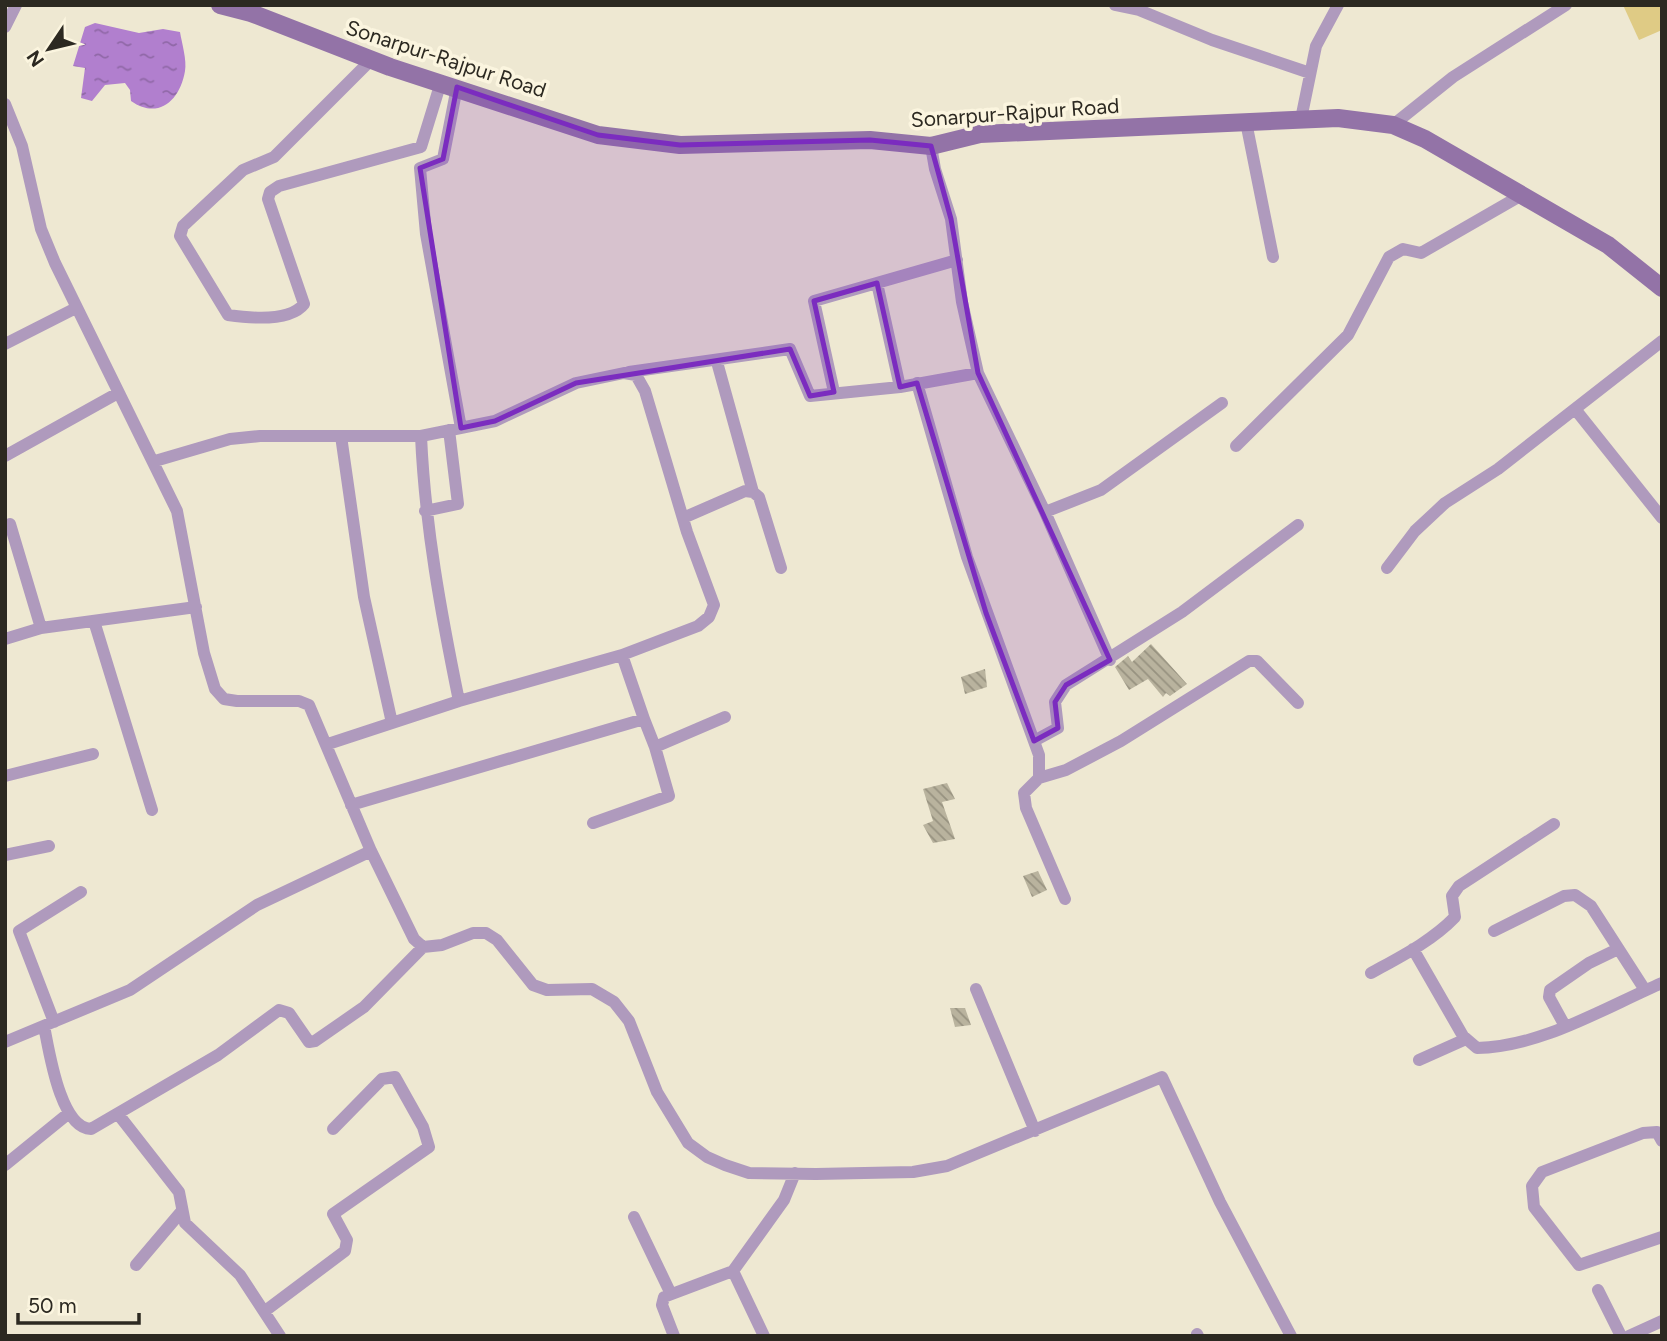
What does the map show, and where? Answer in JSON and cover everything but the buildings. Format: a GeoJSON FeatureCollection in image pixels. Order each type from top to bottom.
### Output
{"type":"FeatureCollection","features":[{"type":"Feature","properties":{"kind":"main road","name":"Sonarpur-Rajpur Road"},"geometry":{"type":"LineString","coordinates":[[220,5],[251,13],[370,60],[598,135],[680,145],[870,140],[931,146],[980,134],[1301,119],[1338,118],[1394,125],[1425,139],[1521,196],[1563,217],[1608,245],[1662,288]]}},
{"type":"Feature","properties":{"kind":"street"},"geometry":{"type":"LineString","coordinates":[[5,27],[16,5]]}},
{"type":"Feature","properties":{"kind":"street"},"geometry":{"type":"LineString","coordinates":[[1115,5],[1139,8],[1212,40],[1310,73]]}},
{"type":"Feature","properties":{"kind":"street"},"geometry":{"type":"LineString","coordinates":[[1301,119],[1316,46],[1338,5]]}},
{"type":"Feature","properties":{"kind":"street"},"geometry":{"type":"LineString","coordinates":[[1394,125],[1453,77],[1566,5]]}},
{"type":"Feature","properties":{"kind":"street"},"geometry":{"type":"LineString","coordinates":[[370,60],[274,157],[243,170],[183,226],[180,236],[228,315],[292,314],[304,304],[268,199],[270,192],[279,186],[421,146],[449,84]]}},
{"type":"Feature","properties":{"kind":"street"},"geometry":{"type":"LineString","coordinates":[[425,511],[458,504],[455,429],[426,234],[420,168],[443,159],[449,84]]}},
{"type":"Feature","properties":{"kind":"street"},"geometry":{"type":"LineString","coordinates":[[5,104],[22,146],[41,229],[76,308],[155,461],[177,510],[209,676],[224,699],[299,701],[309,705],[403,920],[414,939],[423,947]]}},
{"type":"Feature","properties":{"kind":"street"},"geometry":{"type":"LineString","coordinates":[[1245,122],[1273,257]]}},
{"type":"Feature","properties":{"kind":"street"},"geometry":{"type":"LineString","coordinates":[[931,146],[935,169],[951,219],[978,373],[1045,512],[1110,660]]}},
{"type":"Feature","properties":{"kind":"street"},"geometry":{"type":"LineString","coordinates":[[1236,446],[1348,335],[1389,257],[1403,249],[1421,253],[1521,196]]}},
{"type":"Feature","properties":{"kind":"street"},"geometry":{"type":"LineString","coordinates":[[834,392],[814,301],[957,260]]}},
{"type":"Feature","properties":{"kind":"street"},"geometry":{"type":"LineString","coordinates":[[877,283],[900,387]]}},
{"type":"Feature","properties":{"kind":"street"},"geometry":{"type":"LineString","coordinates":[[5,344],[76,308]]}},
{"type":"Feature","properties":{"kind":"street"},"geometry":{"type":"LineString","coordinates":[[1387,568],[1415,531],[1445,503],[1498,469],[1662,341]]}},
{"type":"Feature","properties":{"kind":"street"},"geometry":{"type":"LineString","coordinates":[[155,461],[230,439],[421,436],[495,421],[576,383],[624,373],[717,362],[790,349],[810,396],[900,387],[978,373]]}},
{"type":"Feature","properties":{"kind":"street"},"geometry":{"type":"LineString","coordinates":[[717,362],[753,492]]}},
{"type":"Feature","properties":{"kind":"street"},"geometry":{"type":"LineString","coordinates":[[328,744],[458,701],[622,655],[698,626],[709,617],[714,605],[683,518],[645,391],[636,375],[624,373]]}},
{"type":"Feature","properties":{"kind":"street"},"geometry":{"type":"LineString","coordinates":[[917,383],[967,557],[1034,741],[1041,767],[1039,778]]}},
{"type":"Feature","properties":{"kind":"street"},"geometry":{"type":"LineString","coordinates":[[5,456],[118,393]]}},
{"type":"Feature","properties":{"kind":"street"},"geometry":{"type":"LineString","coordinates":[[1045,512],[1101,490],[1222,403]]}},
{"type":"Feature","properties":{"kind":"street"},"geometry":{"type":"LineString","coordinates":[[1576,409],[1662,518]]}},
{"type":"Feature","properties":{"kind":"street"},"geometry":{"type":"LineString","coordinates":[[341,436],[365,597],[392,723]]}},
{"type":"Feature","properties":{"kind":"street"},"geometry":{"type":"LineString","coordinates":[[421,436],[425,511],[434,578],[458,701]]}},
{"type":"Feature","properties":{"kind":"street"},"geometry":{"type":"LineString","coordinates":[[683,518],[745,491],[753,492],[759,497],[781,568]]}},
{"type":"Feature","properties":{"kind":"street"},"geometry":{"type":"LineString","coordinates":[[10,524],[41,628]]}},
{"type":"Feature","properties":{"kind":"street"},"geometry":{"type":"LineString","coordinates":[[1034,741],[1058,728],[1055,702],[1066,685],[1110,660],[1298,526]]}},
{"type":"Feature","properties":{"kind":"street"},"geometry":{"type":"LineString","coordinates":[[5,639],[41,628],[196,607]]}},
{"type":"Feature","properties":{"kind":"street"},"geometry":{"type":"LineString","coordinates":[[94,621],[152,810]]}},
{"type":"Feature","properties":{"kind":"street"},"geometry":{"type":"LineString","coordinates":[[593,823],[669,796],[655,747],[622,655]]}},
{"type":"Feature","properties":{"kind":"street"},"geometry":{"type":"LineString","coordinates":[[1065,899],[1026,808],[1024,793],[1039,778],[1066,770],[1121,741],[1249,661],[1257,661],[1298,703]]}},
{"type":"Feature","properties":{"kind":"street"},"geometry":{"type":"LineString","coordinates":[[655,747],[726,717]]}},
{"type":"Feature","properties":{"kind":"street"},"geometry":{"type":"LineString","coordinates":[[351,805],[644,719]]}},
{"type":"Feature","properties":{"kind":"street"},"geometry":{"type":"LineString","coordinates":[[5,776],[93,754]]}},
{"type":"Feature","properties":{"kind":"street"},"geometry":{"type":"LineString","coordinates":[[1371,973],[1413,950],[1455,917],[1452,896],[1459,886],[1554,824]]}},
{"type":"Feature","properties":{"kind":"street"},"geometry":{"type":"LineString","coordinates":[[5,855],[49,846]]}},
{"type":"Feature","properties":{"kind":"street"},"geometry":{"type":"LineString","coordinates":[[5,1042],[140,985],[257,905],[371,851]]}},
{"type":"Feature","properties":{"kind":"street"},"geometry":{"type":"LineString","coordinates":[[80,892],[19,931],[49,1024],[55,1075],[69,1113],[80,1125],[91,1129],[118,1114],[218,1055],[279,1010],[289,1013],[306,1039],[315,1041],[364,1007],[423,947],[442,945],[473,933],[486,933],[497,940],[533,985],[547,990],[592,989],[614,1002],[629,1021],[657,1092],[688,1143],[707,1157],[748,1173],[913,1172],[947,1166],[1162,1077],[1220,1202],[1291,1336]]}},
{"type":"Feature","properties":{"kind":"street"},"geometry":{"type":"LineString","coordinates":[[1494,931],[1564,896],[1575,895],[1591,906],[1645,990]]}},
{"type":"Feature","properties":{"kind":"street"},"geometry":{"type":"LineString","coordinates":[[1565,1026],[1549,997],[1550,990],[1589,963],[1618,949]]}},
{"type":"Feature","properties":{"kind":"street"},"geometry":{"type":"LineString","coordinates":[[1413,950],[1466,1039],[1477,1048],[1496,1048],[1565,1026],[1662,983]]}},
{"type":"Feature","properties":{"kind":"street"},"geometry":{"type":"LineString","coordinates":[[976,989],[1035,1131]]}},
{"type":"Feature","properties":{"kind":"street"},"geometry":{"type":"LineString","coordinates":[[1419,1060],[1466,1039]]}},
{"type":"Feature","properties":{"kind":"street"},"geometry":{"type":"LineString","coordinates":[[265,1311],[345,1251],[347,1240],[333,1214],[429,1147],[423,1127],[395,1077],[382,1079],[333,1129]]}},
{"type":"Feature","properties":{"kind":"street"},"geometry":{"type":"LineString","coordinates":[[5,1165],[69,1113]]}},
{"type":"Feature","properties":{"kind":"street"},"geometry":{"type":"LineString","coordinates":[[118,1114],[179,1192],[185,1223],[240,1275],[280,1336]]}},
{"type":"Feature","properties":{"kind":"street"},"geometry":{"type":"LineString","coordinates":[[1662,1141],[1657,1132],[1643,1133],[1542,1172],[1532,1186],[1534,1207],[1579,1265],[1662,1237]]}},
{"type":"Feature","properties":{"kind":"street"},"geometry":{"type":"LineString","coordinates":[[674,1336],[662,1306],[664,1297],[670,1292],[733,1271],[784,1200],[795,1173]]}},
{"type":"Feature","properties":{"kind":"street"},"geometry":{"type":"LineString","coordinates":[[136,1265],[181,1212]]}},
{"type":"Feature","properties":{"kind":"street"},"geometry":{"type":"LineString","coordinates":[[634,1217],[670,1292]]}},
{"type":"Feature","properties":{"kind":"street"},"geometry":{"type":"LineString","coordinates":[[733,1271],[764,1336]]}},
{"type":"Feature","properties":{"kind":"street"},"geometry":{"type":"LineString","coordinates":[[1598,1290],[1621,1336]]}},
{"type":"Feature","properties":{"kind":"street"},"geometry":{"type":"LineString","coordinates":[[1629,1336],[1662,1321]]}},
{"type":"Feature","properties":{"kind":"highlighted area"},"geometry":{"type":"Polygon","coordinates":[[[457,87],[598,135],[680,145],[870,140],[931,146],[951,219],[978,373],[1110,660],[1066,685],[1055,702],[1058,728],[1050,735],[1034,741],[986,613],[917,383],[900,387],[877,283],[814,301],[834,392],[810,396],[790,349],[576,383],[495,421],[461,428],[420,168],[443,159],[457,87]]]}},
{"type":"Feature","properties":{"kind":"shaded area"},"geometry":{"type":"Polygon","coordinates":[[[1623,5],[1662,5],[1662,30],[1639,40],[1623,5]]]}},
{"type":"Feature","properties":{"kind":"water"},"geometry":{"type":"Polygon","coordinates":[[[95,23],[139,33],[163,29],[180,32],[185,71],[173,99],[159,108],[141,106],[131,101],[130,90],[125,83],[105,85],[92,101],[81,98],[85,68],[73,66],[85,27],[95,23]]]}}]}
